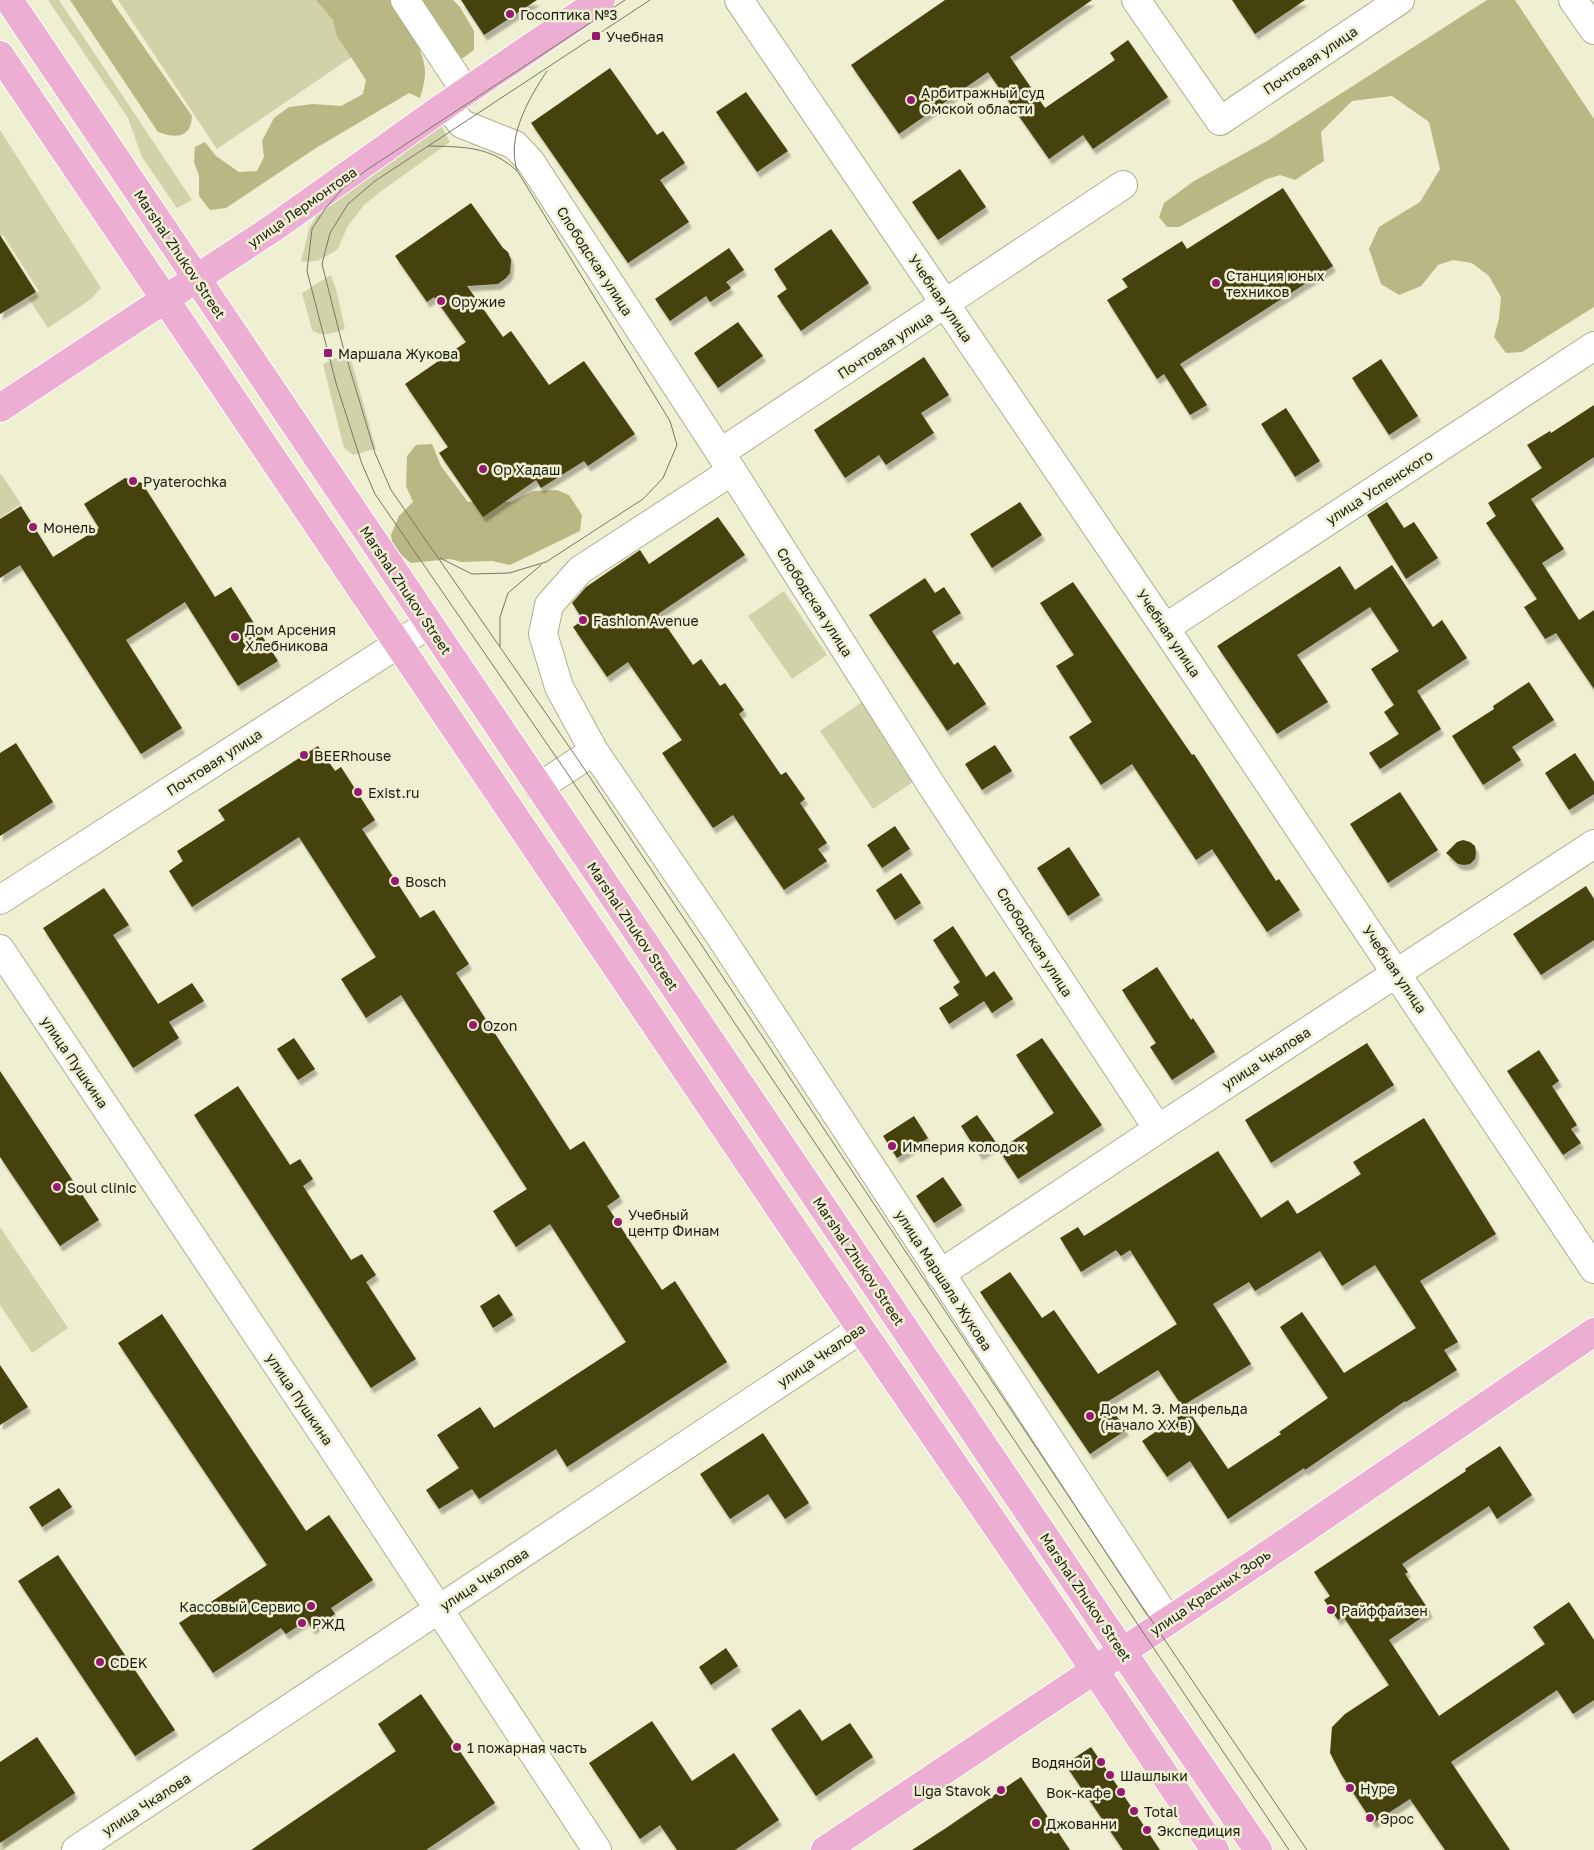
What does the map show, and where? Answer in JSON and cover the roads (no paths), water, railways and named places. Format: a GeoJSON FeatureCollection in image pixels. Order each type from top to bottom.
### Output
{"type":"FeatureCollection","features":[{"type":"Feature","properties":{"kind":"main road","name":"Marshal Zhukov Street"},"geometry":{"type":"LineString","coordinates":[[9,0],[1258,1850]]}},
{"type":"Feature","properties":{"kind":"main road","name":"улица Лермонтова"},"geometry":{"type":"LineString","coordinates":[[0,408],[276,226],[456,98],[601,0]]}},
{"type":"Feature","properties":{"kind":"main road"},"geometry":{"type":"LineString","coordinates":[[0,55],[861,1330],[1215,1850]]}},
{"type":"Feature","properties":{"kind":"main road","name":"улица Чкалова"},"geometry":{"type":"LineString","coordinates":[[861,1330],[891,1308]]}},
{"type":"Feature","properties":{"kind":"main road","name":"улица Красных Зорь"},"geometry":{"type":"LineString","coordinates":[[825,1850],[1168,1621],[1594,1332]]}},
{"type":"Feature","properties":{"kind":"street","name":"Слободская улица"},"geometry":{"type":"LineString","coordinates":[[405,0],[456,98],[462,124],[515,144],[530,161],[726,462],[932,786],[1158,1129]]}},
{"type":"Feature","properties":{"kind":"street","name":"Учебная улица"},"geometry":{"type":"LineString","coordinates":[[739,0],[1165,628],[1594,1269]]}},
{"type":"Feature","properties":{"kind":"street","name":"Почтовая улица"},"geometry":{"type":"LineString","coordinates":[[1136,0],[1220,121],[1400,0]]}},
{"type":"Feature","properties":{"kind":"street"},"geometry":{"type":"LineString","coordinates":[[1573,0],[1594,30]]}},
{"type":"Feature","properties":{"kind":"street","name":"Почтовая улица"},"geometry":{"type":"LineString","coordinates":[[549,605],[580,570],[726,462],[946,304],[1124,185]]}},
{"type":"Feature","properties":{"kind":"street","name":"улица Успенского"},"geometry":{"type":"LineString","coordinates":[[1165,628],[1594,346]]}},
{"type":"Feature","properties":{"kind":"street","name":"улица Маршала Жукова"},"geometry":{"type":"LineString","coordinates":[[549,605],[543,634],[556,678],[594,751],[722,939],[1168,1621]]}},
{"type":"Feature","properties":{"kind":"street","name":"Почтовая улица"},"geometry":{"type":"LineString","coordinates":[[0,900],[429,624]]}},
{"type":"Feature","properties":{"kind":"street"},"geometry":{"type":"LineString","coordinates":[[539,787],[594,751]]}},
{"type":"Feature","properties":{"kind":"street","name":"улица Чкалова"},"geometry":{"type":"LineString","coordinates":[[940,1274],[1594,844]]}},
{"type":"Feature","properties":{"kind":"street","name":"улица Пушкина"},"geometry":{"type":"LineString","coordinates":[[0,949],[598,1850]]}},
{"type":"Feature","properties":{"kind":"street","name":"улица Чкалова"},"geometry":{"type":"LineString","coordinates":[[76,1850],[861,1330]]}},
{"type":"Feature","properties":{"kind":"tram line"},"geometry":{"type":"LineString","coordinates":[[625,0],[368,169],[342,189],[325,209],[312,229],[307,271],[336,383],[362,464],[375,494],[565,770],[1289,1850]]}},
{"type":"Feature","properties":{"kind":"tram line"},"geometry":{"type":"LineString","coordinates":[[650,0],[375,181],[348,204],[330,233],[322,264],[342,343],[375,453],[391,490],[579,761],[1133,1593],[1307,1850]]}},
{"type":"Feature","properties":{"kind":"tram line"},"geometry":{"type":"LineString","coordinates":[[517,170],[514,157],[517,131],[527,105],[547,71]]}},
{"type":"Feature","properties":{"kind":"tram line"},"geometry":{"type":"LineString","coordinates":[[429,146],[477,150],[498,157],[518,172],[670,421],[677,445],[663,478],[643,499],[546,562],[509,573],[472,574],[440,558]]}},
{"type":"Feature","properties":{"kind":"tram line"},"geometry":{"type":"LineString","coordinates":[[500,646],[500,617],[508,593],[541,565]]}},
{"type":"Feature","properties":{"kind":"place","name":"Госоптика №3"},"geometry":{"type":"Point","coordinates":[510,14]}},
{"type":"Feature","properties":{"kind":"place","name":"Учебная"},"geometry":{"type":"Point","coordinates":[596,36]}},
{"type":"Feature","properties":{"kind":"place","name":"Арбитражный суд Омской области"},"geometry":{"type":"Point","coordinates":[911,100]}},
{"type":"Feature","properties":{"kind":"place","name":"Станция юных техников"},"geometry":{"type":"Point","coordinates":[1216,283]}},
{"type":"Feature","properties":{"kind":"place","name":"Оружие"},"geometry":{"type":"Point","coordinates":[441,301]}},
{"type":"Feature","properties":{"kind":"place","name":"Маршала Жукова"},"geometry":{"type":"Point","coordinates":[328,353]}},
{"type":"Feature","properties":{"kind":"place","name":"Ор Хадаш"},"geometry":{"type":"Point","coordinates":[483,469]}},
{"type":"Feature","properties":{"kind":"place","name":"Pyaterochka"},"geometry":{"type":"Point","coordinates":[133,481]}},
{"type":"Feature","properties":{"kind":"place","name":"Монель"},"geometry":{"type":"Point","coordinates":[33,527]}},
{"type":"Feature","properties":{"kind":"place","name":"Fashion Avenue"},"geometry":{"type":"Point","coordinates":[583,620]}},
{"type":"Feature","properties":{"kind":"place","name":"Дом Арсения Хлебникова"},"geometry":{"type":"Point","coordinates":[235,637]}},
{"type":"Feature","properties":{"kind":"place","name":"BEERhouse"},"geometry":{"type":"Point","coordinates":[304,755]}},
{"type":"Feature","properties":{"kind":"place","name":"Exist.ru"},"geometry":{"type":"Point","coordinates":[358,792]}},
{"type":"Feature","properties":{"kind":"place","name":"Bosch"},"geometry":{"type":"Point","coordinates":[395,881]}},
{"type":"Feature","properties":{"kind":"place","name":"Ozon"},"geometry":{"type":"Point","coordinates":[473,1025]}},
{"type":"Feature","properties":{"kind":"place","name":"Империя колодок"},"geometry":{"type":"Point","coordinates":[892,1146]}},
{"type":"Feature","properties":{"kind":"place","name":"Soul clinic"},"geometry":{"type":"Point","coordinates":[57,1187]}},
{"type":"Feature","properties":{"kind":"place","name":"Учебный центр Финам"},"geometry":{"type":"Point","coordinates":[618,1222]}},
{"type":"Feature","properties":{"kind":"place","name":"Дом М. Э. Манфельда (начало XX в)"},"geometry":{"type":"Point","coordinates":[1090,1416]}},
{"type":"Feature","properties":{"kind":"place","name":"Кассовый Сервис"},"geometry":{"type":"Point","coordinates":[311,1606]}},
{"type":"Feature","properties":{"kind":"place","name":"Райффайзен"},"geometry":{"type":"Point","coordinates":[1331,1610]}},
{"type":"Feature","properties":{"kind":"place","name":"РЖД"},"geometry":{"type":"Point","coordinates":[302,1623]}},
{"type":"Feature","properties":{"kind":"place","name":"CDEK"},"geometry":{"type":"Point","coordinates":[100,1662]}},
{"type":"Feature","properties":{"kind":"place","name":"1 пожарная часть"},"geometry":{"type":"Point","coordinates":[457,1747]}},
{"type":"Feature","properties":{"kind":"place","name":"Водяной"},"geometry":{"type":"Point","coordinates":[1101,1762]}},
{"type":"Feature","properties":{"kind":"place","name":"Шашлыки"},"geometry":{"type":"Point","coordinates":[1110,1775]}},
{"type":"Feature","properties":{"kind":"place","name":"Hype"},"geometry":{"type":"Point","coordinates":[1350,1788]}},
{"type":"Feature","properties":{"kind":"place","name":"Liga Stavok"},"geometry":{"type":"Point","coordinates":[1001,1790]}},
{"type":"Feature","properties":{"kind":"place","name":"Вок-кафе"},"geometry":{"type":"Point","coordinates":[1121,1792]}},
{"type":"Feature","properties":{"kind":"place","name":"Total"},"geometry":{"type":"Point","coordinates":[1134,1811]}},
{"type":"Feature","properties":{"kind":"place","name":"Эрос"},"geometry":{"type":"Point","coordinates":[1370,1818]}},
{"type":"Feature","properties":{"kind":"place","name":"Джованни"},"geometry":{"type":"Point","coordinates":[1036,1823]}},
{"type":"Feature","properties":{"kind":"place","name":"Экспедиция"},"geometry":{"type":"Point","coordinates":[1147,1830]}}]}
